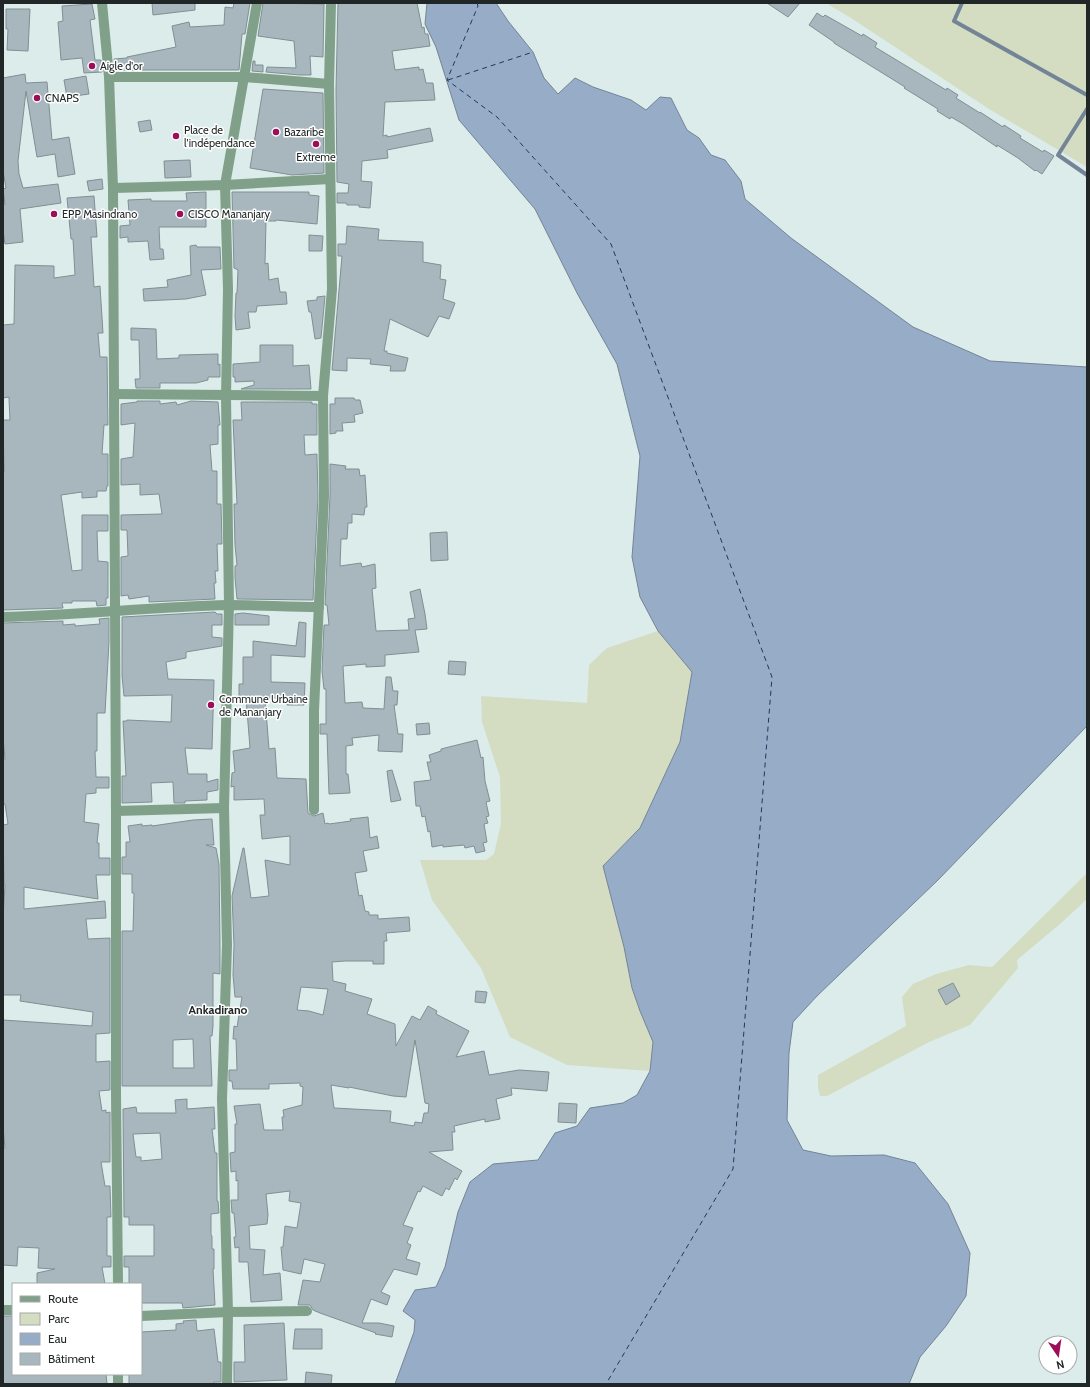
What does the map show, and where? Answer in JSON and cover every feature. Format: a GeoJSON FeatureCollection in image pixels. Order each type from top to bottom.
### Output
{"type":"FeatureCollection","features":[{"type":"Feature","properties":{"kind":"street"},"geometry":{"type":"LineString","coordinates":[[102,3],[109,78],[113,188],[118,1283]]}},
{"type":"Feature","properties":{"kind":"street"},"geometry":{"type":"LineString","coordinates":[[227,1384],[228,1312],[222,1099],[227,945],[224,808],[229,605],[226,396],[228,289],[225,185],[257,3]]}},
{"type":"Feature","properties":{"kind":"street"},"geometry":{"type":"LineString","coordinates":[[314,810],[314,710],[324,496],[323,396],[332,289],[329,84],[331,3]]}},
{"type":"Feature","properties":{"kind":"street"},"geometry":{"type":"LineString","coordinates":[[109,78],[244,77],[329,84]]}},
{"type":"Feature","properties":{"kind":"street"},"geometry":{"type":"LineString","coordinates":[[113,188],[225,185],[330,179]]}},
{"type":"Feature","properties":{"kind":"street"},"geometry":{"type":"LineString","coordinates":[[114,394],[323,396]]}},
{"type":"Feature","properties":{"kind":"street"},"geometry":{"type":"LineString","coordinates":[[3,617],[229,605],[319,607]]}},
{"type":"Feature","properties":{"kind":"street"},"geometry":{"type":"LineString","coordinates":[[116,811],[224,808]]}},
{"type":"Feature","properties":{"kind":"street"},"geometry":{"type":"LineString","coordinates":[[142,1316],[228,1312],[307,1311]]}},
{"type":"Feature","properties":{"kind":"green space"},"geometry":{"type":"Polygon","coordinates":[[[826,3],[1087,3],[1087,167],[989,109],[826,3]]]}},
{"type":"Feature","properties":{"kind":"green space"},"geometry":{"type":"Polygon","coordinates":[[[658,631],[692,672],[680,742],[640,828],[603,866],[624,947],[632,988],[653,1042],[650,1071],[567,1065],[510,1037],[481,968],[432,900],[420,860],[486,860],[494,854],[501,824],[500,777],[482,722],[481,696],[587,703],[589,665],[607,648],[658,631]]]}},
{"type":"Feature","properties":{"kind":"green space"},"geometry":{"type":"Polygon","coordinates":[[[1087,873],[1087,899],[1017,960],[1018,968],[970,1025],[929,1042],[827,1096],[820,1096],[818,1088],[818,1075],[906,1026],[902,997],[913,984],[936,974],[969,965],[992,967],[1087,873]]]}},
{"type":"Feature","properties":{"kind":"water"},"geometry":{"type":"Polygon","coordinates":[[[427,3],[496,3],[508,21],[533,52],[544,78],[558,94],[575,78],[593,87],[631,100],[646,110],[660,97],[671,98],[687,130],[699,138],[711,155],[725,160],[741,181],[745,199],[791,238],[913,327],[990,361],[1087,367],[1087,726],[938,880],[817,996],[793,1022],[789,1053],[787,1120],[803,1150],[831,1156],[884,1155],[915,1163],[948,1204],[970,1253],[966,1296],[946,1326],[920,1357],[909,1384],[395,1384],[414,1332],[415,1320],[403,1311],[415,1290],[436,1287],[445,1267],[458,1212],[470,1182],[493,1164],[538,1160],[555,1133],[577,1126],[590,1108],[623,1103],[637,1095],[650,1071],[653,1042],[632,988],[624,947],[603,866],[640,828],[680,742],[692,672],[658,631],[640,597],[632,557],[640,456],[617,364],[577,293],[535,209],[459,120],[436,47],[425,24],[427,3]]]}},
{"type":"Feature","properties":{"kind":"building"},"geometry":{"type":"Polygon","coordinates":[[[152,3],[195,3],[195,10],[153,15],[152,3]]]}},
{"type":"Feature","properties":{"kind":"building"},"geometry":{"type":"Polygon","coordinates":[[[234,3],[250,3],[245,34],[242,34],[239,70],[115,70],[114,59],[127,58],[176,47],[172,26],[189,22],[190,27],[224,25],[225,7],[233,8],[234,3]]]}},
{"type":"Feature","properties":{"kind":"building"},"geometry":{"type":"Polygon","coordinates":[[[263,3],[324,4],[323,57],[310,56],[311,75],[266,72],[267,67],[296,68],[294,41],[258,36],[263,3]]]}},
{"type":"Feature","properties":{"kind":"building"},"geometry":{"type":"Polygon","coordinates":[[[338,3],[417,3],[422,28],[424,27],[425,34],[428,34],[430,46],[392,51],[395,70],[419,67],[419,70],[423,69],[426,83],[433,83],[435,100],[385,102],[383,136],[387,135],[387,137],[430,128],[433,141],[387,150],[388,158],[362,161],[361,181],[372,182],[370,208],[359,207],[359,205],[347,205],[346,203],[337,203],[337,193],[348,193],[349,184],[337,182],[336,90],[338,3]]]}},
{"type":"Feature","properties":{"kind":"building"},"geometry":{"type":"Polygon","coordinates":[[[767,3],[800,3],[788,17],[767,3]]]}},
{"type":"Feature","properties":{"kind":"building"},"geometry":{"type":"Polygon","coordinates":[[[92,4],[95,19],[90,20],[95,60],[101,60],[102,72],[84,73],[82,58],[61,60],[58,22],[63,21],[62,6],[92,4]]]}},
{"type":"Feature","properties":{"kind":"building"},"geometry":{"type":"Polygon","coordinates":[[[6,9],[30,9],[28,51],[7,50],[8,29],[6,29],[6,9]]]}},
{"type":"Feature","properties":{"kind":"building"},"geometry":{"type":"Polygon","coordinates":[[[817,13],[823,17],[825,15],[862,36],[863,34],[877,43],[875,47],[946,90],[947,88],[958,95],[956,98],[1003,127],[1004,125],[1021,136],[1020,138],[1043,152],[1044,150],[1054,156],[1042,174],[1036,170],[1035,171],[1018,158],[997,145],[997,147],[963,124],[951,117],[950,119],[937,111],[938,109],[834,43],[809,25],[817,13]]]}},
{"type":"Feature","properties":{"kind":"building"},"geometry":{"type":"Polygon","coordinates":[[[253,61],[255,61],[255,65],[263,65],[263,72],[252,71],[253,61]]]}},
{"type":"Feature","properties":{"kind":"building"},"geometry":{"type":"Polygon","coordinates":[[[25,74],[26,83],[47,82],[52,140],[69,137],[75,174],[58,177],[55,154],[37,157],[26,91],[18,161],[19,174],[23,188],[58,184],[61,203],[20,209],[23,242],[5,244],[3,230],[3,204],[5,204],[3,189],[6,188],[3,171],[3,78],[25,74]]]}},
{"type":"Feature","properties":{"kind":"building","name":"CNAPS"},"geometry":{"type":"Polygon","coordinates":[[[86,76],[89,94],[67,97],[64,80],[86,76]]]}},
{"type":"Feature","properties":{"kind":"building"},"geometry":{"type":"Polygon","coordinates":[[[263,89],[323,93],[324,173],[292,175],[250,168],[263,89]]]}},
{"type":"Feature","properties":{"kind":"building"},"geometry":{"type":"Polygon","coordinates":[[[150,120],[152,130],[140,132],[138,122],[150,120]]]}},
{"type":"Feature","properties":{"kind":"building"},"geometry":{"type":"Polygon","coordinates":[[[190,160],[191,177],[165,178],[164,161],[190,160]]]}},
{"type":"Feature","properties":{"kind":"building"},"geometry":{"type":"Polygon","coordinates":[[[102,179],[103,189],[89,191],[87,181],[102,179]]]}},
{"type":"Feature","properties":{"kind":"building"},"geometry":{"type":"Polygon","coordinates":[[[206,192],[206,227],[159,227],[160,249],[163,249],[164,259],[150,260],[148,241],[128,242],[128,237],[120,238],[120,226],[130,225],[128,200],[151,199],[151,201],[187,201],[186,193],[206,192]]]}},
{"type":"Feature","properties":{"kind":"building"},"geometry":{"type":"Polygon","coordinates":[[[232,192],[309,192],[309,195],[319,196],[317,224],[276,220],[266,221],[265,264],[268,263],[269,280],[278,278],[280,292],[286,292],[287,304],[257,306],[256,312],[248,312],[250,328],[236,330],[235,316],[238,270],[234,268],[232,192]]]}},
{"type":"Feature","properties":{"kind":"building"},"geometry":{"type":"Polygon","coordinates":[[[94,196],[97,237],[91,237],[94,287],[100,286],[103,333],[98,333],[100,357],[107,357],[108,425],[104,425],[102,454],[108,454],[108,486],[106,491],[97,491],[97,497],[82,498],[82,492],[61,495],[72,571],[82,570],[82,515],[108,515],[108,531],[97,531],[98,561],[108,562],[108,598],[106,598],[106,605],[97,606],[96,601],[72,601],[72,603],[62,603],[63,608],[3,610],[3,420],[10,420],[9,397],[3,398],[3,325],[14,324],[15,265],[54,266],[54,278],[75,275],[73,239],[71,239],[67,198],[94,196]]]}},
{"type":"Feature","properties":{"kind":"building"},"geometry":{"type":"Polygon","coordinates":[[[347,226],[379,229],[378,240],[423,242],[423,262],[441,265],[440,279],[446,280],[443,299],[455,303],[449,319],[439,316],[428,337],[390,319],[384,351],[408,358],[405,371],[390,371],[391,366],[370,364],[371,359],[347,358],[347,371],[332,370],[342,256],[338,256],[338,244],[346,244],[347,226]]]}},
{"type":"Feature","properties":{"kind":"building"},"geometry":{"type":"Polygon","coordinates":[[[309,235],[323,236],[322,251],[309,251],[309,235]]]}},
{"type":"Feature","properties":{"kind":"building"},"geometry":{"type":"Polygon","coordinates":[[[196,245],[197,247],[220,247],[221,269],[201,270],[206,295],[186,299],[144,301],[143,289],[168,287],[167,280],[191,275],[190,246],[196,245]]]}},
{"type":"Feature","properties":{"kind":"building"},"geometry":{"type":"Polygon","coordinates":[[[325,296],[321,338],[315,339],[311,312],[309,312],[307,301],[317,300],[317,297],[325,296]]]}},
{"type":"Feature","properties":{"kind":"building"},"geometry":{"type":"Polygon","coordinates":[[[131,328],[156,329],[157,359],[179,358],[179,355],[218,354],[220,377],[208,377],[208,380],[196,383],[160,383],[160,388],[136,388],[135,379],[140,379],[139,340],[131,340],[131,328]]]}},
{"type":"Feature","properties":{"kind":"building"},"geometry":{"type":"Polygon","coordinates":[[[260,345],[293,345],[293,366],[309,365],[311,389],[241,389],[254,385],[254,381],[235,382],[235,377],[233,377],[233,364],[260,362],[260,345]]]}},
{"type":"Feature","properties":{"kind":"building"},"geometry":{"type":"Polygon","coordinates":[[[335,398],[354,398],[355,400],[360,400],[363,413],[354,415],[355,422],[342,423],[343,431],[336,431],[336,433],[330,434],[330,404],[335,404],[335,398]]]}},
{"type":"Feature","properties":{"kind":"building"},"geometry":{"type":"Polygon","coordinates":[[[137,401],[160,401],[160,404],[176,402],[177,405],[191,401],[218,402],[220,425],[218,425],[218,444],[210,445],[212,471],[217,471],[217,504],[221,504],[222,544],[217,544],[218,571],[215,571],[215,599],[149,602],[149,596],[129,599],[128,595],[121,596],[121,557],[128,556],[127,530],[121,530],[121,515],[162,514],[159,494],[140,495],[140,484],[121,485],[121,459],[133,457],[135,423],[121,425],[121,404],[137,401]]]}},
{"type":"Feature","properties":{"kind":"building"},"geometry":{"type":"Polygon","coordinates":[[[241,402],[312,402],[312,404],[317,404],[317,435],[304,435],[305,455],[317,454],[318,496],[313,600],[237,599],[235,578],[235,566],[237,565],[234,504],[237,504],[233,420],[242,420],[241,402]]]}},
{"type":"Feature","properties":{"kind":"building"},"geometry":{"type":"Polygon","coordinates":[[[330,464],[346,466],[345,469],[359,469],[360,476],[365,475],[367,507],[365,507],[364,515],[352,514],[352,523],[348,523],[347,539],[341,539],[340,566],[361,563],[362,567],[375,564],[376,588],[372,589],[376,631],[409,630],[408,619],[415,618],[410,592],[420,589],[427,629],[415,630],[419,652],[385,655],[385,666],[366,667],[366,664],[343,666],[345,703],[362,702],[363,708],[384,709],[386,677],[391,677],[393,691],[398,691],[397,705],[394,705],[398,734],[403,734],[402,752],[378,751],[379,735],[352,738],[353,745],[346,746],[346,774],[348,774],[350,793],[329,794],[327,734],[320,734],[320,724],[326,724],[326,689],[324,689],[322,671],[324,625],[329,625],[327,605],[325,605],[330,464]]]}},
{"type":"Feature","properties":{"kind":"building"},"geometry":{"type":"Polygon","coordinates":[[[447,532],[448,560],[431,561],[430,533],[447,532]]]}},
{"type":"Feature","properties":{"kind":"building"},"geometry":{"type":"Polygon","coordinates":[[[215,612],[217,614],[222,614],[222,625],[212,625],[212,637],[222,638],[222,646],[186,652],[186,658],[166,662],[168,679],[214,680],[212,749],[185,748],[188,774],[207,774],[207,782],[218,779],[218,790],[207,792],[207,800],[174,803],[173,782],[151,783],[152,802],[122,803],[122,776],[126,776],[123,721],[171,722],[172,695],[124,696],[122,676],[122,617],[215,612]]]}},
{"type":"Feature","properties":{"kind":"building"},"geometry":{"type":"Polygon","coordinates":[[[243,613],[269,616],[269,625],[235,625],[235,614],[243,613]]]}},
{"type":"Feature","properties":{"kind":"building"},"geometry":{"type":"Polygon","coordinates":[[[109,618],[109,642],[105,713],[97,713],[97,751],[95,751],[96,777],[109,777],[109,788],[96,788],[96,793],[86,794],[84,822],[99,824],[97,843],[99,843],[99,858],[110,858],[110,875],[96,875],[98,899],[24,887],[24,909],[105,901],[106,918],[86,919],[88,939],[110,938],[110,1033],[96,1034],[96,1062],[110,1061],[110,1090],[99,1091],[102,1111],[106,1110],[106,1113],[110,1112],[110,1162],[101,1162],[105,1186],[110,1186],[111,1217],[107,1217],[107,1256],[111,1256],[111,1267],[102,1267],[105,1283],[37,1283],[37,1273],[55,1269],[38,1268],[39,1248],[18,1247],[17,1266],[3,1265],[3,1149],[5,1148],[3,1127],[3,1020],[92,1026],[93,1012],[20,1001],[21,995],[3,995],[3,917],[5,885],[3,825],[8,824],[5,804],[3,804],[3,759],[5,759],[3,737],[3,623],[63,621],[63,625],[75,624],[75,626],[100,624],[99,619],[109,618]]]}},
{"type":"Feature","properties":{"kind":"building"},"geometry":{"type":"Polygon","coordinates":[[[299,622],[306,623],[305,657],[271,655],[271,682],[305,683],[304,705],[287,705],[287,698],[265,698],[269,749],[275,748],[277,778],[306,779],[308,813],[314,816],[323,813],[325,824],[351,821],[350,819],[368,817],[370,838],[377,836],[379,848],[363,851],[367,871],[355,873],[359,896],[362,895],[365,911],[369,912],[369,915],[378,915],[378,919],[409,917],[410,931],[386,933],[387,941],[384,941],[384,964],[373,964],[373,961],[332,962],[333,981],[346,984],[345,991],[372,999],[367,1014],[395,1024],[396,1046],[412,1016],[420,1020],[428,1006],[437,1011],[436,1014],[469,1031],[456,1057],[484,1051],[489,1075],[519,1070],[549,1072],[547,1091],[511,1088],[512,1095],[496,1099],[500,1119],[485,1122],[485,1119],[454,1126],[455,1132],[452,1132],[453,1150],[429,1152],[462,1171],[457,1180],[455,1178],[449,1190],[446,1188],[442,1196],[423,1186],[420,1192],[418,1191],[403,1225],[413,1228],[407,1243],[411,1245],[406,1259],[420,1263],[417,1275],[394,1269],[381,1292],[390,1296],[387,1305],[371,1299],[362,1323],[379,1323],[394,1326],[392,1337],[375,1334],[376,1333],[320,1313],[313,1310],[310,1305],[298,1305],[303,1280],[320,1282],[325,1264],[304,1259],[301,1274],[283,1270],[281,1247],[283,1247],[285,1226],[297,1228],[301,1203],[289,1201],[290,1191],[266,1194],[268,1215],[267,1224],[249,1226],[250,1249],[265,1250],[263,1275],[280,1273],[282,1300],[251,1302],[248,1262],[239,1262],[239,1247],[235,1248],[234,1237],[236,1237],[234,1213],[232,1213],[231,1200],[238,1200],[238,1180],[236,1181],[236,1171],[231,1172],[230,1153],[235,1152],[235,1124],[237,1124],[234,1106],[260,1104],[264,1130],[283,1130],[283,1110],[302,1105],[303,1087],[300,1086],[300,1083],[269,1084],[269,1089],[233,1089],[232,1081],[229,1081],[229,1070],[237,1070],[236,1039],[233,1039],[234,1026],[237,1027],[242,997],[235,997],[233,975],[234,945],[232,896],[243,848],[251,898],[269,896],[265,860],[290,865],[290,836],[262,839],[260,815],[265,815],[264,799],[234,800],[234,786],[231,787],[232,773],[235,772],[233,751],[250,748],[246,698],[239,697],[239,684],[243,684],[243,657],[253,657],[253,641],[296,646],[299,622]],[[301,987],[297,1010],[309,1011],[323,1015],[328,989],[301,987]],[[415,1040],[406,1097],[331,1085],[334,1108],[391,1111],[390,1122],[414,1126],[415,1122],[422,1123],[424,1113],[428,1113],[429,1104],[425,1103],[415,1040]]]}},
{"type":"Feature","properties":{"kind":"building"},"geometry":{"type":"Polygon","coordinates":[[[449,661],[466,662],[465,675],[448,674],[449,661]]]}},
{"type":"Feature","properties":{"kind":"building"},"geometry":{"type":"Polygon","coordinates":[[[429,723],[430,734],[417,735],[416,724],[429,723]]]}},
{"type":"Feature","properties":{"kind":"building"},"geometry":{"type":"Polygon","coordinates":[[[477,740],[481,758],[483,757],[485,781],[490,801],[486,802],[489,816],[486,817],[488,823],[484,824],[487,842],[483,843],[485,851],[476,853],[474,846],[465,848],[464,845],[443,847],[443,845],[432,847],[430,831],[428,832],[425,816],[422,817],[420,806],[416,806],[414,782],[431,780],[427,762],[431,762],[429,755],[441,751],[441,749],[477,740]]]}},
{"type":"Feature","properties":{"kind":"building"},"geometry":{"type":"Polygon","coordinates":[[[392,770],[401,800],[391,802],[387,771],[392,770]]]}},
{"type":"Feature","properties":{"kind":"building"},"geometry":{"type":"Polygon","coordinates":[[[212,819],[214,845],[206,845],[216,848],[219,864],[220,974],[213,973],[213,1026],[212,1036],[210,1036],[212,1086],[122,1086],[122,931],[133,931],[134,893],[132,893],[132,874],[122,874],[122,857],[126,857],[126,842],[130,842],[128,826],[142,824],[142,826],[152,826],[193,820],[212,819]],[[193,1039],[173,1040],[173,1068],[194,1068],[193,1039]]]}},
{"type":"Feature","properties":{"kind":"building"},"geometry":{"type":"Polygon","coordinates":[[[953,983],[960,996],[946,1005],[938,990],[953,983]]]}},
{"type":"Feature","properties":{"kind":"building"},"geometry":{"type":"Polygon","coordinates":[[[476,991],[487,992],[485,1003],[475,1002],[476,991]]]}},
{"type":"Feature","properties":{"kind":"building"},"geometry":{"type":"Polygon","coordinates":[[[187,1099],[187,1109],[214,1107],[215,1129],[212,1129],[215,1153],[217,1153],[217,1201],[219,1213],[211,1214],[212,1249],[214,1249],[213,1269],[215,1305],[183,1308],[182,1303],[142,1303],[142,1283],[129,1283],[129,1267],[124,1267],[124,1256],[154,1256],[154,1225],[129,1225],[129,1217],[124,1217],[123,1109],[136,1107],[137,1113],[176,1113],[175,1100],[187,1099]],[[160,1133],[133,1134],[136,1157],[141,1157],[141,1161],[162,1159],[160,1133]]]}},
{"type":"Feature","properties":{"kind":"building"},"geometry":{"type":"Polygon","coordinates":[[[559,1103],[577,1104],[576,1123],[558,1122],[559,1103]]]}},
{"type":"Feature","properties":{"kind":"building"},"geometry":{"type":"Polygon","coordinates":[[[3,1316],[12,1316],[12,1375],[106,1375],[107,1384],[3,1384],[3,1316]]]}},
{"type":"Feature","properties":{"kind":"building"},"geometry":{"type":"Polygon","coordinates":[[[196,1320],[197,1331],[214,1329],[218,1362],[221,1362],[221,1382],[214,1382],[214,1384],[129,1384],[129,1375],[142,1375],[142,1332],[176,1330],[176,1324],[184,1323],[183,1321],[196,1320]]]}},
{"type":"Feature","properties":{"kind":"building"},"geometry":{"type":"Polygon","coordinates":[[[284,1323],[287,1380],[234,1382],[234,1362],[245,1362],[244,1325],[284,1323]]]}},
{"type":"Feature","properties":{"kind":"building"},"geometry":{"type":"Polygon","coordinates":[[[295,1329],[322,1329],[322,1349],[293,1349],[295,1329]]]}},
{"type":"Feature","properties":{"kind":"building"},"geometry":{"type":"Polygon","coordinates":[[[306,1372],[332,1375],[331,1384],[305,1384],[306,1372]]]}},
{"type":"Feature","properties":{"kind":"waterway"},"geometry":{"type":"LineString","coordinates":[[962,3],[954,21],[1087,95]]}},
{"type":"Feature","properties":{"kind":"waterway"},"geometry":{"type":"LineString","coordinates":[[1087,109],[1058,155],[1087,175]]}},
{"type":"Feature","properties":{"kind":"ferry route"},"geometry":{"type":"LineString","coordinates":[[477,3],[478,6],[447,80],[497,117],[611,244],[772,677],[733,1169],[606,1384]]}},
{"type":"Feature","properties":{"kind":"ferry route"},"geometry":{"type":"LineString","coordinates":[[448,80],[533,52]]}},
{"type":"Feature","properties":{"kind":"place","name":"Aigle d'or"},"geometry":{"type":"Point","coordinates":[92,66]}},
{"type":"Feature","properties":{"kind":"place","name":"CNAPS"},"geometry":{"type":"Point","coordinates":[37,98]}},
{"type":"Feature","properties":{"kind":"place","name":"Bazaribe"},"geometry":{"type":"Point","coordinates":[276,132]}},
{"type":"Feature","properties":{"kind":"place","name":"Place de l'indépendance"},"geometry":{"type":"Point","coordinates":[176,136]}},
{"type":"Feature","properties":{"kind":"place","name":"Extreme"},"geometry":{"type":"Point","coordinates":[316,144]}},
{"type":"Feature","properties":{"kind":"place","name":"EPP Masindrano"},"geometry":{"type":"Point","coordinates":[54,214]}},
{"type":"Feature","properties":{"kind":"place","name":"CISCO Mananjary"},"geometry":{"type":"Point","coordinates":[180,214]}},
{"type":"Feature","properties":{"kind":"place","name":"Commune Urbaine de Mananjary"},"geometry":{"type":"Point","coordinates":[211,705]}},
{"type":"Feature","properties":{"kind":"district","name":"Ankadirano"},"geometry":{"type":"Point","coordinates":[218,1009]}}]}
